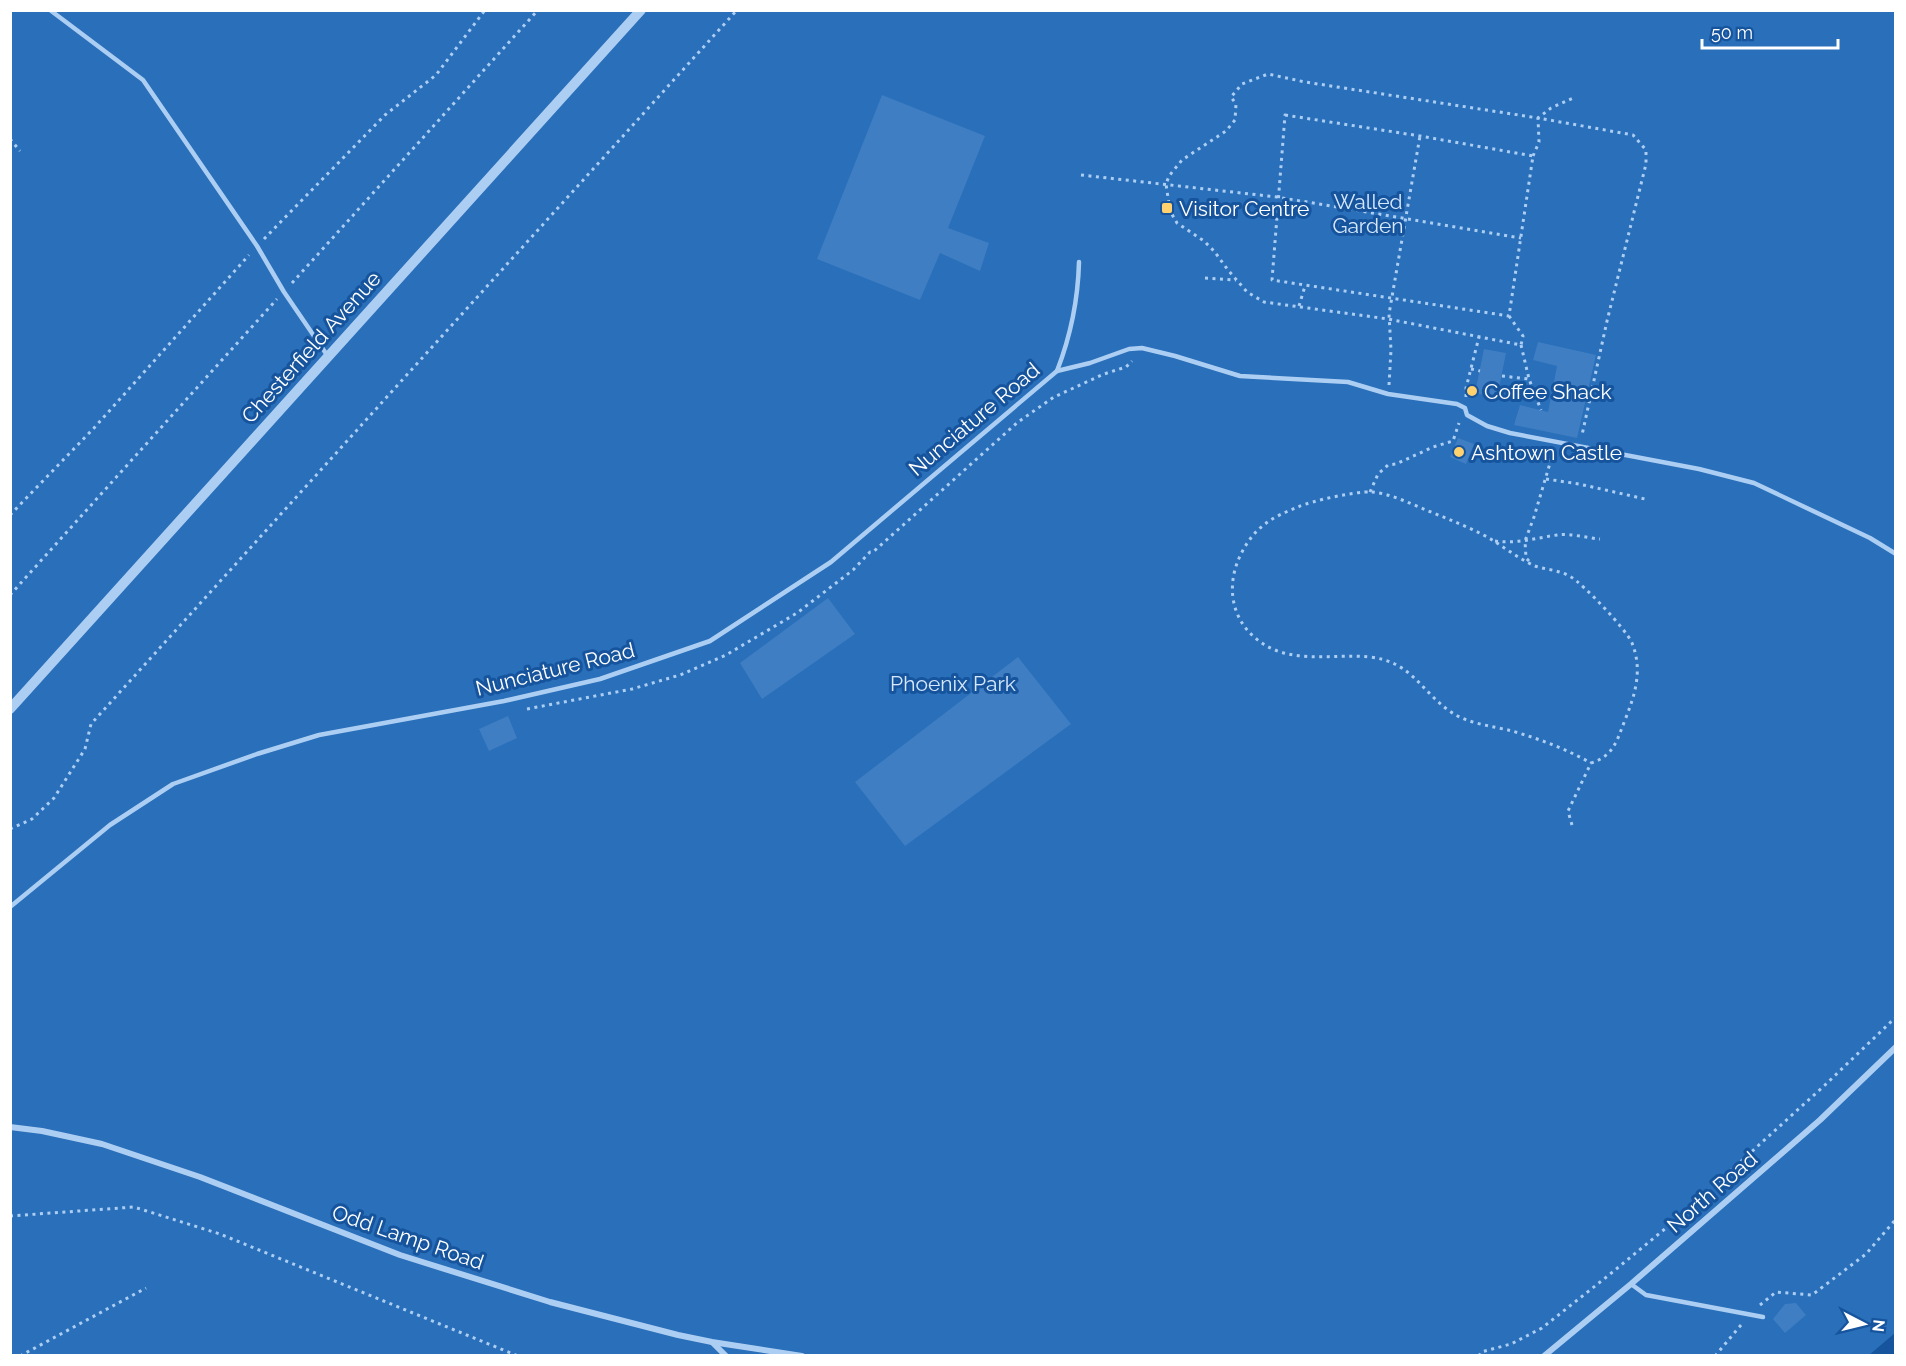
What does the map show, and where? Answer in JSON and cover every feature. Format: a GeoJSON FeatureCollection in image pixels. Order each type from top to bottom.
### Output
{"type":"FeatureCollection","features":[{"type":"Feature","properties":{"kind":"street","name":"Chesterfield Avenue"},"geometry":{"type":"LineString","coordinates":[[10,709],[641,10]]}},
{"type":"Feature","properties":{"kind":"street","name":"North Road"},"geometry":{"type":"LineString","coordinates":[[1544,1356],[1631,1284],[1820,1120],[1896,1047]]}},
{"type":"Feature","properties":{"kind":"street","name":"Odd Lamp Road"},"geometry":{"type":"LineString","coordinates":[[10,1127],[42,1131],[102,1144],[200,1177],[400,1255],[550,1302],[678,1335],[802,1356]]}},
{"type":"Feature","properties":{"kind":"street"},"geometry":{"type":"LineString","coordinates":[[712,1342],[726,1356]]}},
{"type":"Feature","properties":{"kind":"lane"},"geometry":{"type":"LineString","coordinates":[[50,10],[143,80],[328,357]]}},
{"type":"Feature","properties":{"kind":"lane","name":"Nunciature Road"},"geometry":{"type":"LineString","coordinates":[[10,907],[110,825],[173,784],[319,735],[497,703],[600,679],[710,641],[831,562],[1057,371],[1068,343],[1075,309],[1079,262]]}},
{"type":"Feature","properties":{"kind":"lane"},"geometry":{"type":"LineString","coordinates":[[1057,371],[1090,363],[1129,349],[1142,348],[1240,376],[1348,382],[1388,394],[1457,404],[1465,408],[1467,415],[1487,426],[1510,433],[1699,469],[1754,483],[1870,538],[1896,554]]}},
{"type":"Feature","properties":{"kind":"lane"},"geometry":{"type":"LineString","coordinates":[[1631,1284],[1646,1295],[1763,1317]]}},
{"type":"Feature","properties":{"kind":"path"},"geometry":{"type":"LineString","coordinates":[[10,515],[94,428],[256,246],[385,115],[436,75],[485,10]]}},
{"type":"Feature","properties":{"kind":"path"},"geometry":{"type":"LineString","coordinates":[[10,595],[538,10]]}},
{"type":"Feature","properties":{"kind":"path"},"geometry":{"type":"LineString","coordinates":[[10,829],[32,819],[54,798],[85,749],[91,724],[738,10]]}},
{"type":"Feature","properties":{"kind":"path"},"geometry":{"type":"LineString","coordinates":[[1521,345],[1388,320],[1264,302],[1246,292],[1204,241],[1177,223],[1170,211],[1166,184],[1169,176],[1182,160],[1226,131],[1235,120],[1236,104],[1231,97],[1242,84],[1268,74],[1633,135],[1646,150],[1646,164],[1607,321],[1580,446]]}},
{"type":"Feature","properties":{"kind":"path"},"geometry":{"type":"LineString","coordinates":[[1538,118],[1551,108],[1573,98]]}},
{"type":"Feature","properties":{"kind":"path"},"geometry":{"type":"LineString","coordinates":[[1509,316],[1272,280],[1285,115],[1533,156]]}},
{"type":"Feature","properties":{"kind":"path"},"geometry":{"type":"LineString","coordinates":[[1538,118],[1539,142],[1533,156],[1509,316],[1523,336],[1521,345],[1529,380],[1541,410]]}},
{"type":"Feature","properties":{"kind":"path"},"geometry":{"type":"LineString","coordinates":[[1388,394],[1391,350],[1388,320],[1420,136]]}},
{"type":"Feature","properties":{"kind":"path"},"geometry":{"type":"LineString","coordinates":[[10,139],[20,151]]}},
{"type":"Feature","properties":{"kind":"path"},"geometry":{"type":"LineString","coordinates":[[1081,175],[1277,197],[1521,238]]}},
{"type":"Feature","properties":{"kind":"path"},"geometry":{"type":"LineString","coordinates":[[1205,278],[1236,280]]}},
{"type":"Feature","properties":{"kind":"path"},"geometry":{"type":"LineString","coordinates":[[1299,306],[1305,286]]}},
{"type":"Feature","properties":{"kind":"path"},"geometry":{"type":"LineString","coordinates":[[1471,369],[1480,371]]}},
{"type":"Feature","properties":{"kind":"path"},"geometry":{"type":"LineString","coordinates":[[1502,376],[1529,380]]}},
{"type":"Feature","properties":{"kind":"path"},"geometry":{"type":"LineString","coordinates":[[1535,566],[1526,558],[1525,541],[1556,442]]}},
{"type":"Feature","properties":{"kind":"path"},"geometry":{"type":"LineString","coordinates":[[1370,492],[1378,474],[1388,465],[1396,464]]}},
{"type":"Feature","properties":{"kind":"path"},"geometry":{"type":"LineString","coordinates":[[1546,479],[1645,499]]}},
{"type":"Feature","properties":{"kind":"path"},"geometry":{"type":"LineString","coordinates":[[1370,492],[1406,501],[1470,528],[1492,540],[1535,566],[1569,575],[1613,618],[1632,642],[1639,675],[1632,703],[1614,749],[1599,761],[1591,763],[1541,740],[1473,722],[1453,714],[1418,679],[1390,662],[1371,657],[1307,658],[1290,655],[1255,638],[1242,625],[1235,609],[1231,591],[1242,552],[1259,528],[1274,517],[1307,503],[1370,492]]}},
{"type":"Feature","properties":{"kind":"path"},"geometry":{"type":"LineString","coordinates":[[1492,540],[1507,543],[1559,534],[1600,539]]}},
{"type":"Feature","properties":{"kind":"path"},"geometry":{"type":"LineString","coordinates":[[1572,825],[1568,811],[1591,763]]}},
{"type":"Feature","properties":{"kind":"path"},"geometry":{"type":"LineString","coordinates":[[1479,1356],[1481,1352],[1511,1344],[1542,1328],[1609,1275],[1709,1190],[1896,1017]]}},
{"type":"Feature","properties":{"kind":"path"},"geometry":{"type":"LineString","coordinates":[[10,1216],[134,1207],[220,1233],[518,1356]]}},
{"type":"Feature","properties":{"kind":"path"},"geometry":{"type":"LineString","coordinates":[[1715,1356],[1750,1314],[1776,1292],[1812,1295],[1866,1254],[1896,1219]]}},
{"type":"Feature","properties":{"kind":"path"},"geometry":{"type":"LineString","coordinates":[[20,1356],[146,1288]]}},
{"type":"Feature","properties":{"kind":"green space","name":"Phoenix Park"},"geometry":{"type":"Polygon","coordinates":[[[10,11],[1895,11],[1895,1333],[1868,1356],[11,1355],[10,11]]]}},
{"type":"Feature","properties":{"kind":"building"},"geometry":{"type":"Polygon","coordinates":[[[882,95],[985,136],[948,228],[989,243],[980,271],[940,253],[920,300],[817,259],[882,95]]]}},
{"type":"Feature","properties":{"kind":"building"},"geometry":{"type":"Polygon","coordinates":[[[1538,342],[1596,355],[1577,438],[1514,425],[1520,405],[1548,412],[1557,366],[1533,360],[1538,342]]]}},
{"type":"Feature","properties":{"kind":"building"},"geometry":{"type":"Polygon","coordinates":[[[1484,349],[1506,353],[1497,398],[1475,393],[1484,349]]]}},
{"type":"Feature","properties":{"kind":"building","name":"Ashtown Castle"},"geometry":{"type":"Polygon","coordinates":[[[1458,438],[1474,444],[1466,464],[1450,457],[1458,438]]]}},
{"type":"Feature","properties":{"kind":"building"},"geometry":{"type":"Polygon","coordinates":[[[828,598],[855,634],[762,699],[740,663],[828,598]]]}},
{"type":"Feature","properties":{"kind":"building"},"geometry":{"type":"Polygon","coordinates":[[[1018,657],[1071,724],[905,846],[855,782],[1018,657]]]}},
{"type":"Feature","properties":{"kind":"building"},"geometry":{"type":"Polygon","coordinates":[[[508,716],[517,738],[489,751],[479,729],[508,716]]]}},
{"type":"Feature","properties":{"kind":"building"},"geometry":{"type":"Polygon","coordinates":[[[1796,1303],[1806,1315],[1785,1333],[1773,1319],[1785,1304],[1796,1303]]]}},
{"type":"Feature","properties":{"kind":"place","name":"Visitor Centre"},"geometry":{"type":"Point","coordinates":[1167,208]}},
{"type":"Feature","properties":{"kind":"place","name":"Coffee Shack"},"geometry":{"type":"Point","coordinates":[1472,391]}},
{"type":"Feature","properties":{"kind":"place","name":"Ashtown Castle"},"geometry":{"type":"Point","coordinates":[1459,452]}},
{"type":"Feature","properties":{"kind":"park label","name":"Walled Garden"},"geometry":{"type":"Point","coordinates":[1368,213]}}]}
